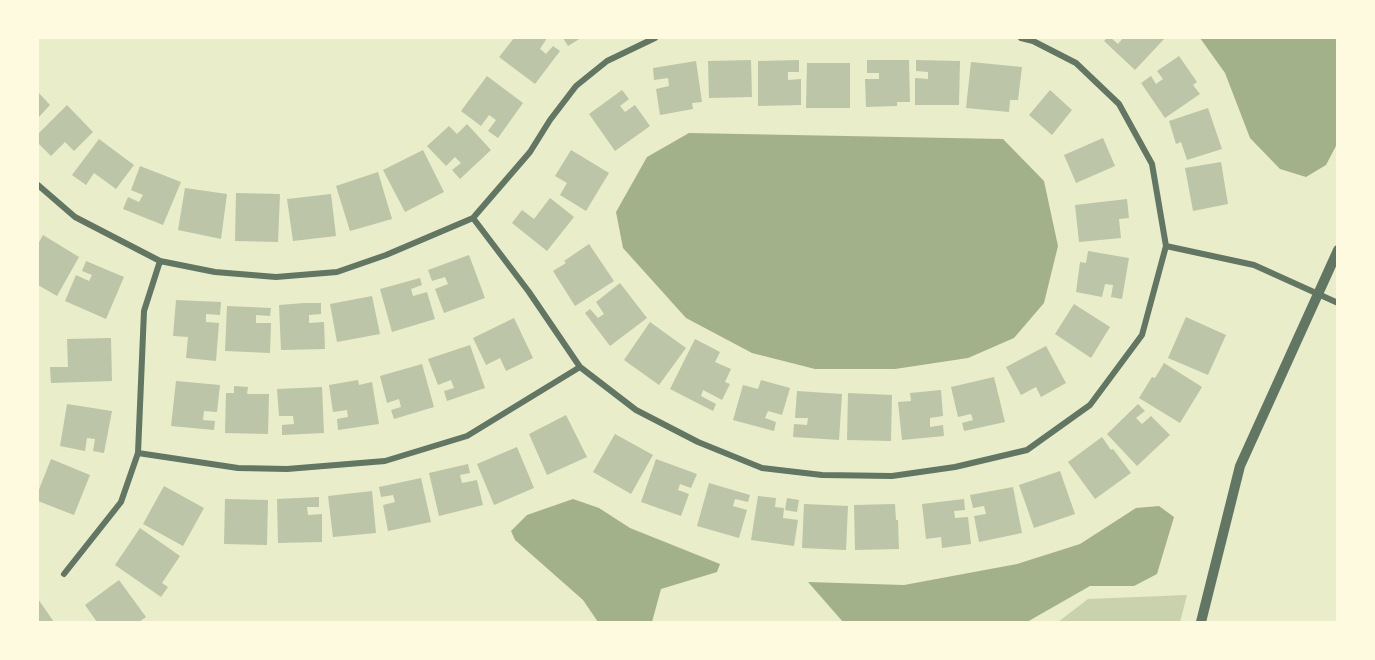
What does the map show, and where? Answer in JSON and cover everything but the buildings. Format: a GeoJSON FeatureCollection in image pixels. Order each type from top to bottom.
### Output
{"type":"FeatureCollection","features":[{"type":"Feature","properties":{"kind":"street"},"geometry":{"type":"LineString","coordinates":[[38,185],[75,217],[160,261],[214,272],[276,277],[337,272],[386,255],[473,218],[530,152],[549,120],[576,86],[607,61],[655,38]]}},
{"type":"Feature","properties":{"kind":"street"},"geometry":{"type":"LineString","coordinates":[[473,218],[529,292],[580,367],[636,410],[698,442],[762,468],[822,475],[892,476],[956,467],[1028,450],[1089,405],[1142,335],[1166,246],[1152,164],[1119,104],[1076,63],[1033,41],[1021,38]]}},
{"type":"Feature","properties":{"kind":"street"},"geometry":{"type":"LineString","coordinates":[[1166,246],[1254,266],[1338,303]]}},
{"type":"Feature","properties":{"kind":"street"},"geometry":{"type":"LineString","coordinates":[[1201,622],[1240,466],[1338,250]]}},
{"type":"Feature","properties":{"kind":"street"},"geometry":{"type":"LineString","coordinates":[[64,574],[121,502],[138,453],[144,311],[160,261]]}},
{"type":"Feature","properties":{"kind":"street"},"geometry":{"type":"LineString","coordinates":[[138,453],[238,468],[287,469],[386,461],[467,436],[580,367]]}},
{"type":"Feature","properties":{"kind":"shaded area"},"geometry":{"type":"Polygon","coordinates":[[[1200,38],[1337,38],[1337,144],[1326,165],[1306,177],[1280,169],[1250,138],[1225,73],[1200,38]]]}},
{"type":"Feature","properties":{"kind":"shaded area"},"geometry":{"type":"Polygon","coordinates":[[[689,133],[1003,139],[1044,181],[1058,246],[1044,303],[1014,338],[968,358],[895,369],[815,369],[752,353],[686,318],[623,248],[616,212],[647,157],[689,133]]]}},
{"type":"Feature","properties":{"kind":"shaded area"},"geometry":{"type":"Polygon","coordinates":[[[573,499],[599,508],[630,528],[720,564],[717,572],[661,589],[652,622],[598,622],[583,600],[515,540],[511,531],[527,515],[573,499]]]}},
{"type":"Feature","properties":{"kind":"shaded area"},"geometry":{"type":"Polygon","coordinates":[[[1159,506],[1174,517],[1157,574],[1134,586],[1090,586],[1027,622],[843,622],[808,582],[904,585],[1017,564],[1080,544],[1136,508],[1159,506]]]}},
{"type":"Feature","properties":{"kind":"shaded area"},"geometry":{"type":"Polygon","coordinates":[[[1187,595],[1180,622],[1058,622],[1088,599],[1187,595]]]}}]}
